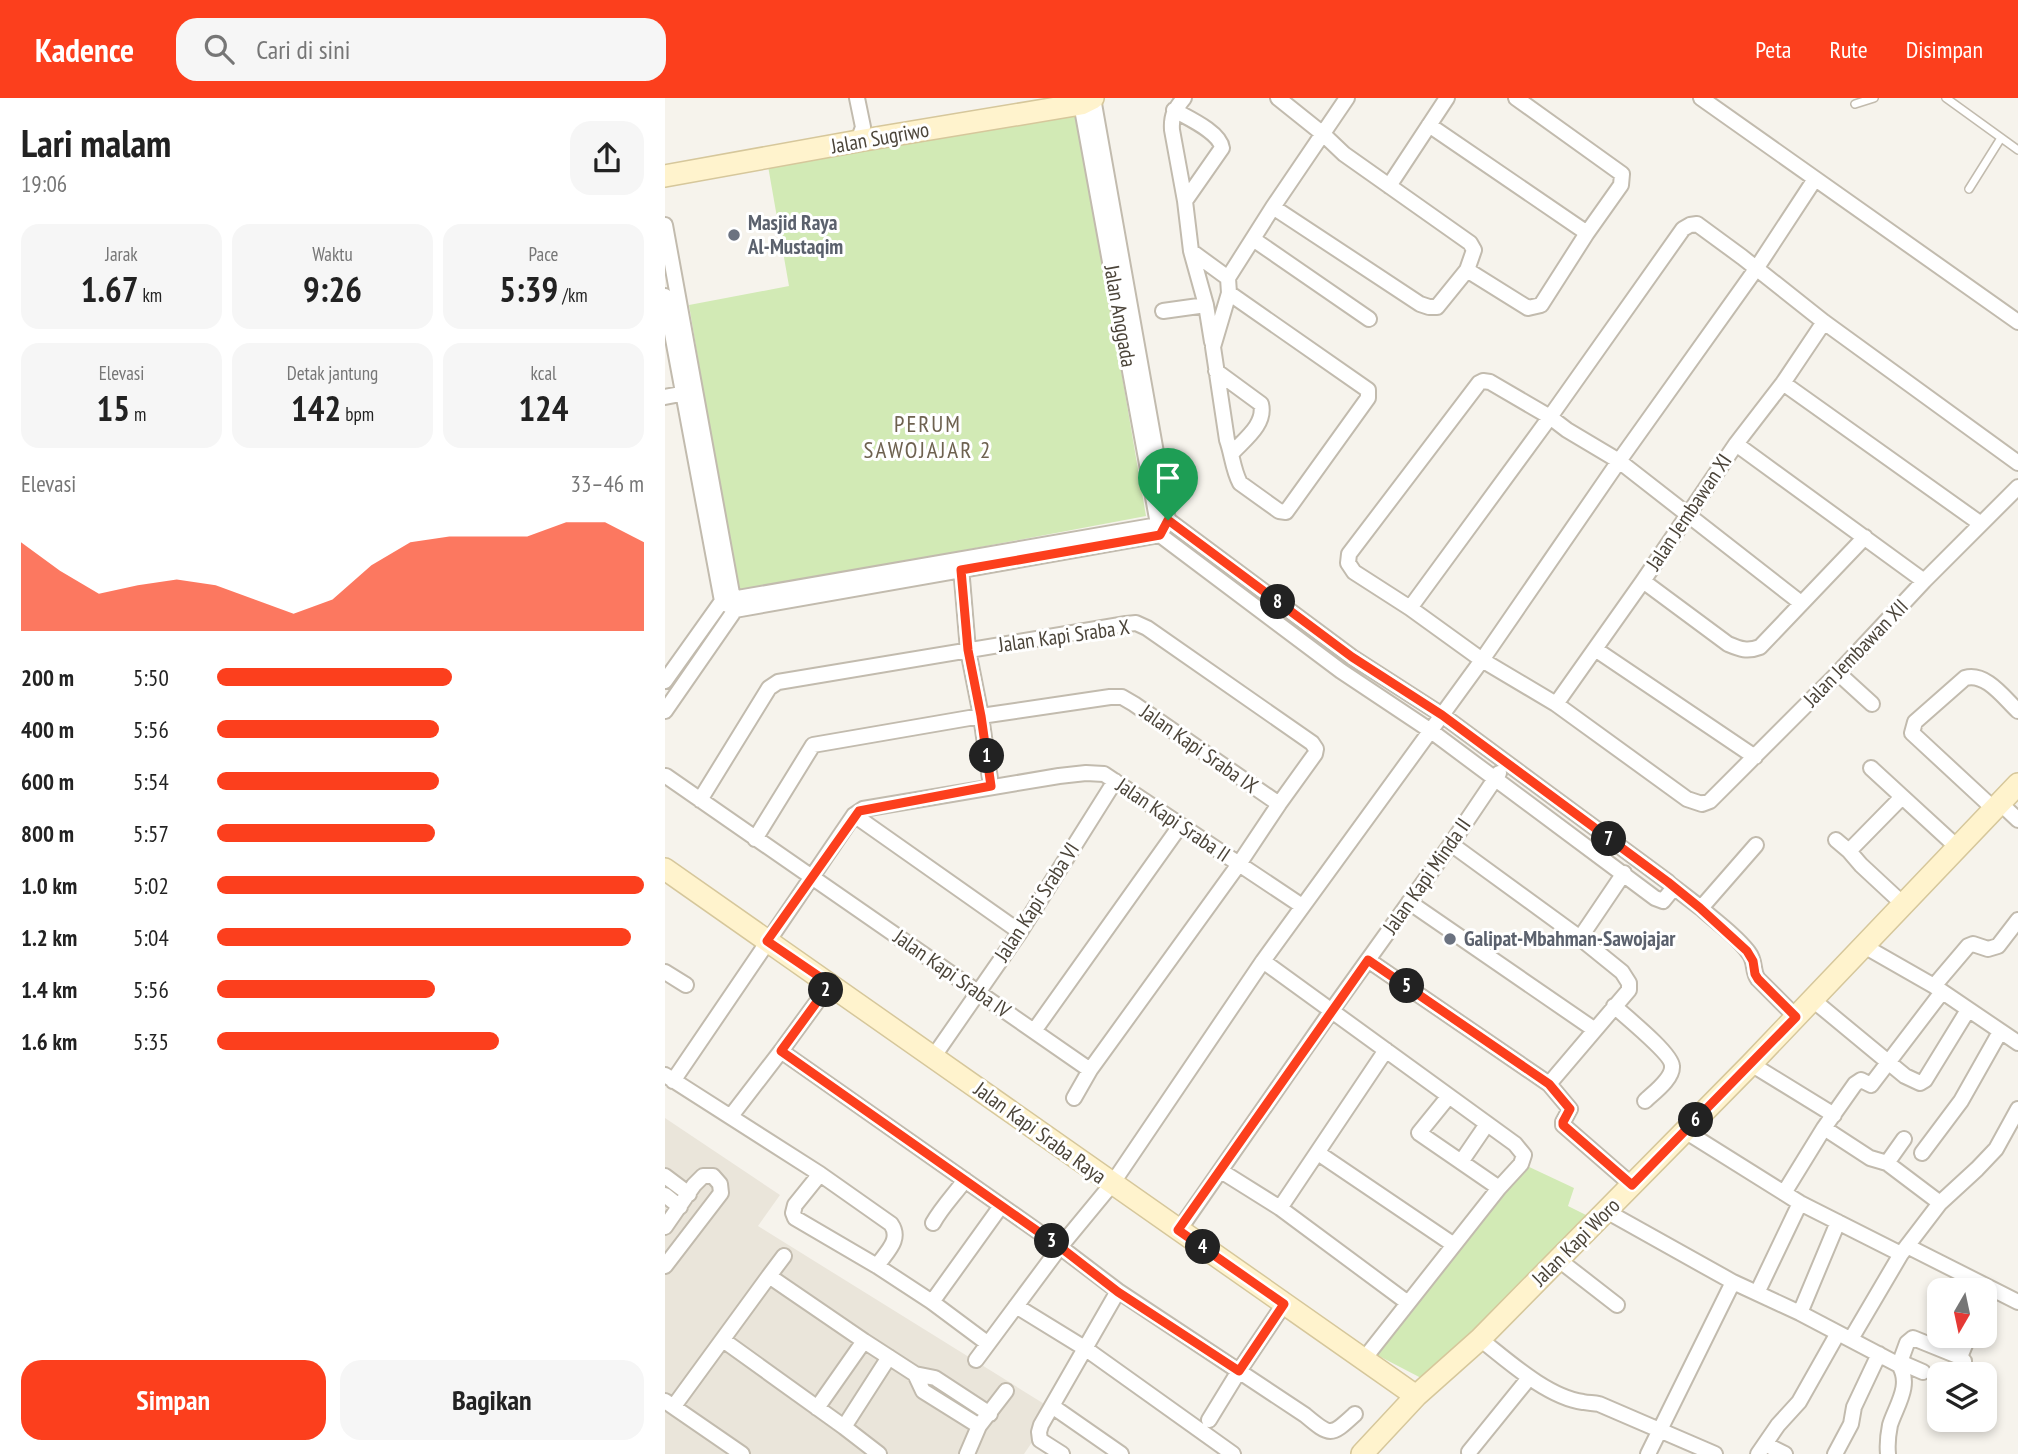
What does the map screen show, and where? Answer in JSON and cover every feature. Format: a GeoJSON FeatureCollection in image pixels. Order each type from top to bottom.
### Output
{"type":"FeatureCollection","features":[{"type":"Feature","properties":{"kind":"street"},"geometry":{"type":"LineString","coordinates":[[857,98],[861,134]]}},
{"type":"Feature","properties":{"kind":"street","name":"Jalan Sugriwo"},"geometry":{"type":"LineString","coordinates":[[665,176],[1038,98]]}},
{"type":"Feature","properties":{"kind":"street"},"geometry":{"type":"LineString","coordinates":[[1184,98],[1174,110],[1172,130],[1191,251],[1206,305],[1227,440],[1240,483],[1279,511],[1286,512],[1368,398],[1368,390],[1229,293]]}},
{"type":"Feature","properties":{"kind":"street"},"geometry":{"type":"LineString","coordinates":[[1273,207],[1420,304],[1429,307],[1437,307],[1467,270],[1474,250],[1470,243],[1344,154],[1278,98]]}},
{"type":"Feature","properties":{"kind":"street"},"geometry":{"type":"LineString","coordinates":[[1213,347],[1229,293],[1229,278],[1273,207],[1347,98]]}},
{"type":"Feature","properties":{"kind":"street"},"geometry":{"type":"LineString","coordinates":[[1389,186],[1447,98]]}},
{"type":"Feature","properties":{"kind":"street"},"geometry":{"type":"LineString","coordinates":[[1467,270],[1528,308],[1541,305],[1623,179],[1622,174],[1517,98]]}},
{"type":"Feature","properties":{"kind":"street"},"geometry":{"type":"LineString","coordinates":[[1700,98],[2018,322]]}},
{"type":"Feature","properties":{"kind":"street","name":"Jalan Sugriwo"},"geometry":{"type":"LineString","coordinates":[[665,163],[1085,100]]}},
{"type":"Feature","properties":{"kind":"street","name":"Jalan Anggada"},"geometry":{"type":"LineString","coordinates":[[1085,100],[1162,527]]}},
{"type":"Feature","properties":{"kind":"street"},"geometry":{"type":"LineString","coordinates":[[1174,110],[1216,136],[1222,148],[1185,201]]}},
{"type":"Feature","properties":{"kind":"street"},"geometry":{"type":"LineString","coordinates":[[1429,125],[1587,233]]}},
{"type":"Feature","properties":{"kind":"street"},"geometry":{"type":"LineString","coordinates":[[976,1360],[1060,1247],[1112,1184],[1263,961],[1482,660],[1756,269],[1815,179]]}},
{"type":"Feature","properties":{"kind":"street"},"geometry":{"type":"LineString","coordinates":[[1410,608],[1683,229],[1690,225],[1697,224],[1824,322],[2018,463]]}},
{"type":"Feature","properties":{"kind":"street"},"geometry":{"type":"LineString","coordinates":[[665,225],[690,392],[730,603],[665,711]]}},
{"type":"Feature","properties":{"kind":"street"},"geometry":{"type":"LineString","coordinates":[[1253,239],[1369,319]]}},
{"type":"Feature","properties":{"kind":"street"},"geometry":{"type":"LineString","coordinates":[[1191,251],[1229,278]]}},
{"type":"Feature","properties":{"kind":"street"},"geometry":{"type":"LineString","coordinates":[[665,296],[690,392]]}},
{"type":"Feature","properties":{"kind":"street"},"geometry":{"type":"LineString","coordinates":[[1163,311],[1206,305]]}},
{"type":"Feature","properties":{"kind":"street","name":"Jalan Jembawan XI"},"geometry":{"type":"LineString","coordinates":[[1556,704],[1824,322]]}},
{"type":"Feature","properties":{"kind":"street"},"geometry":{"type":"LineString","coordinates":[[1216,371],[1261,404],[1263,413],[1260,422],[1232,453]]}},
{"type":"Feature","properties":{"kind":"street"},"geometry":{"type":"LineString","coordinates":[[1556,704],[1482,660],[1354,572],[1348,563],[1349,554],[1483,381],[1490,382],[1550,417],[1619,461],[1801,603]]}},
{"type":"Feature","properties":{"kind":"street"},"geometry":{"type":"LineString","coordinates":[[1783,383],[1981,524]]}},
{"type":"Feature","properties":{"kind":"street"},"geometry":{"type":"LineString","coordinates":[[665,397],[690,392]]}},
{"type":"Feature","properties":{"kind":"street"},"geometry":{"type":"LineString","coordinates":[[1736,444],[1924,581]]}},
{"type":"Feature","properties":{"kind":"street","name":"Jalan Jembawan XII"},"geometry":{"type":"LineString","coordinates":[[1556,704],[1687,799],[1702,804],[1710,801],[2018,487]]}},
{"type":"Feature","properties":{"kind":"street"},"geometry":{"type":"LineString","coordinates":[[1162,527],[1341,671],[1431,731],[1660,900],[1663,901],[1667,897],[1672,890],[1671,885]]}},
{"type":"Feature","properties":{"kind":"street"},"geometry":{"type":"LineString","coordinates":[[665,681],[730,603],[960,565],[1162,527],[1442,715],[1671,885],[1747,951],[1758,979],[1796,1017]]}},
{"type":"Feature","properties":{"kind":"street"},"geometry":{"type":"LineString","coordinates":[[1643,581],[1728,643],[1743,651],[1752,650],[1760,647],[1865,537]]}},
{"type":"Feature","properties":{"kind":"street"},"geometry":{"type":"LineString","coordinates":[[960,565],[968,650],[991,786]]}},
{"type":"Feature","properties":{"kind":"street","name":"Jalan Kapi Sraba X"},"geometry":{"type":"LineString","coordinates":[[701,800],[772,685],[778,682],[1125,624],[1136,623],[1147,628],[1312,743],[1316,749],[1315,754],[1090,1070],[1074,1098]]}},
{"type":"Feature","properties":{"kind":"street"},"geometry":{"type":"LineString","coordinates":[[1595,649],[1755,757]]}},
{"type":"Feature","properties":{"kind":"street"},"geometry":{"type":"LineString","coordinates":[[1341,671],[1352,657]]}},
{"type":"Feature","properties":{"kind":"street"},"geometry":{"type":"LineString","coordinates":[[1838,673],[1872,704]]}},
{"type":"Feature","properties":{"kind":"street"},"geometry":{"type":"LineString","coordinates":[[2018,711],[1983,678],[1973,675],[1965,678],[1915,722],[1912,733],[1997,806],[2018,820]]}},
{"type":"Feature","properties":{"kind":"street","name":"Jalan Kapi Sraba IX"},"geometry":{"type":"LineString","coordinates":[[755,839],[813,745],[1110,697],[1122,697],[1134,704],[1279,804]]}},
{"type":"Feature","properties":{"kind":"street","name":"Jalan Kapi Minda II"},"geometry":{"type":"LineString","coordinates":[[1178,1230],[1506,762]]}},
{"type":"Feature","properties":{"kind":"street"},"geometry":{"type":"LineString","coordinates":[[1871,768],[1957,847]]}},
{"type":"Feature","properties":{"kind":"street","name":"Jalan Kapi Sraba II"},"geometry":{"type":"LineString","coordinates":[[854,815],[863,809],[991,786],[1086,773],[1104,774],[1302,906]]}},
{"type":"Feature","properties":{"kind":"street"},"geometry":{"type":"LineString","coordinates":[[666,776],[813,877]]}},
{"type":"Feature","properties":{"kind":"street","name":"Jalan Kapi Sraba VI"},"geometry":{"type":"LineString","coordinates":[[934,1056],[1020,932],[1115,781]]}},
{"type":"Feature","properties":{"kind":"street","name":"Jalan Kapi Woro"},"geometry":{"type":"LineString","coordinates":[[1362,1454],[1416,1396],[1480,1339],[1751,1064],[2018,784]]}},
{"type":"Feature","properties":{"kind":"street"},"geometry":{"type":"LineString","coordinates":[[1849,851],[1902,797]]}},
{"type":"Feature","properties":{"kind":"street"},"geometry":{"type":"LineString","coordinates":[[877,1266],[896,1240],[896,1231],[891,1224],[820,1174],[669,1078],[813,877],[854,815],[1020,932]]}},
{"type":"Feature","properties":{"kind":"street"},"geometry":{"type":"LineString","coordinates":[[1034,1031],[1180,826]]}},
{"type":"Feature","properties":{"kind":"street"},"geometry":{"type":"LineString","coordinates":[[1836,840],[1903,904]]}},
{"type":"Feature","properties":{"kind":"street"},"geometry":{"type":"LineString","coordinates":[[1451,844],[1580,937],[1627,979],[1629,990],[1549,1084]]}},
{"type":"Feature","properties":{"kind":"street"},"geometry":{"type":"LineString","coordinates":[[1700,908],[1756,845]]}},
{"type":"Feature","properties":{"kind":"street","name":"Jalan Kapi Sraba Raya"},"geometry":{"type":"LineString","coordinates":[[665,870],[1416,1396]]}},
{"type":"Feature","properties":{"kind":"street"},"geometry":{"type":"LineString","coordinates":[[1580,937],[1625,873]]}},
{"type":"Feature","properties":{"kind":"street","name":"Jalan Kapi Sraba IV"},"geometry":{"type":"LineString","coordinates":[[813,877],[1090,1070]]}},
{"type":"Feature","properties":{"kind":"street"},"geometry":{"type":"LineString","coordinates":[[1409,902],[1595,1030]]}},
{"type":"Feature","properties":{"kind":"street"},"geometry":{"type":"LineString","coordinates":[[1784,1193],[1824,1128],[1858,1081],[1871,1085],[1968,946],[1973,944],[1988,949],[1998,946],[2018,920]]}},
{"type":"Feature","properties":{"kind":"street"},"geometry":{"type":"LineString","coordinates":[[1864,946],[1938,989],[2018,1043]]}},
{"type":"Feature","properties":{"kind":"street"},"geometry":{"type":"LineString","coordinates":[[1368,960],[1549,1084],[1570,1109],[1563,1125],[1632,1185]]}},
{"type":"Feature","properties":{"kind":"street"},"geometry":{"type":"LineString","coordinates":[[1263,961],[1515,1144],[1524,1155],[1521,1164],[1364,1359]]}},
{"type":"Feature","properties":{"kind":"street"},"geometry":{"type":"LineString","coordinates":[[665,972],[685,985]]}},
{"type":"Feature","properties":{"kind":"street"},"geometry":{"type":"LineString","coordinates":[[731,1116],[830,984]]}},
{"type":"Feature","properties":{"kind":"street"},"geometry":{"type":"LineString","coordinates":[[1812,1000],[1915,1082],[1923,1082],[1968,1010]]}},
{"type":"Feature","properties":{"kind":"street"},"geometry":{"type":"LineString","coordinates":[[1614,1006],[1665,1052],[1672,1064],[1667,1078],[1645,1101]]}},
{"type":"Feature","properties":{"kind":"street"},"geometry":{"type":"LineString","coordinates":[[1922,1153],[1961,1101],[2000,1032]]}},
{"type":"Feature","properties":{"kind":"street"},"geometry":{"type":"LineString","coordinates":[[1280,1208],[1386,1050]]}},
{"type":"Feature","properties":{"kind":"street"},"geometry":{"type":"LineString","coordinates":[[781,1051],[1060,1247],[1118,1292],[1328,1432],[1337,1430],[1355,1413]]}},
{"type":"Feature","properties":{"kind":"street"},"geometry":{"type":"LineString","coordinates":[[1751,1064],[1834,1115]]}},
{"type":"Feature","properties":{"kind":"street"},"geometry":{"type":"LineString","coordinates":[[1448,1096],[1419,1133],[1499,1188]]}},
{"type":"Feature","properties":{"kind":"street"},"geometry":{"type":"LineString","coordinates":[[1785,1454],[1762,1449],[1778,1425],[1799,1402],[1904,1250],[1940,1203],[1996,1149],[2018,1109]]}},
{"type":"Feature","properties":{"kind":"street"},"geometry":{"type":"LineString","coordinates":[[1461,1162],[1487,1124]]}},
{"type":"Feature","properties":{"kind":"street"},"geometry":{"type":"LineString","coordinates":[[1824,1128],[1870,1158],[1887,1163],[1940,1203]]}},
{"type":"Feature","properties":{"kind":"street"},"geometry":{"type":"LineString","coordinates":[[1685,1131],[1800,1203],[1838,1222],[2017,1298]]}},
{"type":"Feature","properties":{"kind":"street"},"geometry":{"type":"LineString","coordinates":[[1887,1163],[1903,1139]]}},
{"type":"Feature","properties":{"kind":"street"},"geometry":{"type":"LineString","coordinates":[[1318,1153],[1454,1245]]}},
{"type":"Feature","properties":{"kind":"street"},"geometry":{"type":"LineString","coordinates":[[1221,1171],[1280,1208],[1408,1303]]}},
{"type":"Feature","properties":{"kind":"street"},"geometry":{"type":"LineString","coordinates":[[820,1174],[795,1205],[795,1218],[877,1266],[987,1343]]}},
{"type":"Feature","properties":{"kind":"street"},"geometry":{"type":"LineString","coordinates":[[665,1227],[694,1185],[703,1176],[713,1175],[720,1184],[721,1193],[665,1266]]}},
{"type":"Feature","properties":{"kind":"street"},"geometry":{"type":"LineString","coordinates":[[665,1176],[689,1194]]}},
{"type":"Feature","properties":{"kind":"street"},"geometry":{"type":"LineString","coordinates":[[933,1223],[965,1180]]}},
{"type":"Feature","properties":{"kind":"street"},"geometry":{"type":"LineString","coordinates":[[665,1195],[680,1207]]}},
{"type":"Feature","properties":{"kind":"street"},"geometry":{"type":"LineString","coordinates":[[1757,1293],[1800,1203]]}},
{"type":"Feature","properties":{"kind":"street"},"geometry":{"type":"LineString","coordinates":[[932,1302],[1002,1206]]}},
{"type":"Feature","properties":{"kind":"street"},"geometry":{"type":"LineString","coordinates":[[1606,1211],[1733,1282],[1899,1364],[1923,1372]]}},
{"type":"Feature","properties":{"kind":"street"},"geometry":{"type":"LineString","coordinates":[[1800,1313],[1838,1222]]}},
{"type":"Feature","properties":{"kind":"street"},"geometry":{"type":"LineString","coordinates":[[742,1454],[669,1404],[723,1340],[784,1256]]}},
{"type":"Feature","properties":{"kind":"street"},"geometry":{"type":"LineString","coordinates":[[1559,1260],[1617,1305]]}},
{"type":"Feature","properties":{"kind":"street"},"geometry":{"type":"LineString","coordinates":[[769,1276],[915,1374],[935,1378],[990,1414]]}},
{"type":"Feature","properties":{"kind":"street"},"geometry":{"type":"LineString","coordinates":[[1648,1454],[1733,1282]]}},
{"type":"Feature","properties":{"kind":"street"},"geometry":{"type":"LineString","coordinates":[[1062,1454],[1040,1440],[1041,1425],[1118,1292]]}},
{"type":"Feature","properties":{"kind":"street"},"geometry":{"type":"LineString","coordinates":[[1209,1420],[1284,1304]]}},
{"type":"Feature","properties":{"kind":"street"},"geometry":{"type":"LineString","coordinates":[[1016,1306],[1086,1349],[1233,1454]]}},
{"type":"Feature","properties":{"kind":"street"},"geometry":{"type":"LineString","coordinates":[[1899,1364],[1907,1343],[1913,1338],[1960,1357],[1964,1362]]}},
{"type":"Feature","properties":{"kind":"street"},"geometry":{"type":"LineString","coordinates":[[1480,1339],[1529,1378],[1555,1392],[1583,1402],[1599,1404],[1715,1454]]}},
{"type":"Feature","properties":{"kind":"street"},"geometry":{"type":"LineString","coordinates":[[723,1340],[879,1454]]}},
{"type":"Feature","properties":{"kind":"street"},"geometry":{"type":"LineString","coordinates":[[817,1408],[864,1341]]}},
{"type":"Feature","properties":{"kind":"street"},"geometry":{"type":"LineString","coordinates":[[1960,1357],[1964,1348]]}},
{"type":"Feature","properties":{"kind":"street"},"geometry":{"type":"LineString","coordinates":[[1835,1454],[1851,1424],[1854,1407],[1879,1354]]}},
{"type":"Feature","properties":{"kind":"street"},"geometry":{"type":"LineString","coordinates":[[844,1427],[889,1357]]}},
{"type":"Feature","properties":{"kind":"street"},"geometry":{"type":"LineString","coordinates":[[1888,1454],[1891,1425],[1905,1381],[1899,1364]]}},
{"type":"Feature","properties":{"kind":"street"},"geometry":{"type":"LineString","coordinates":[[915,1374],[923,1391],[979,1426]]}},
{"type":"Feature","properties":{"kind":"street"},"geometry":{"type":"LineString","coordinates":[[1469,1452],[1529,1378]]}},
{"type":"Feature","properties":{"kind":"street"},"geometry":{"type":"LineString","coordinates":[[967,1454],[979,1426],[1006,1391]]}},
{"type":"Feature","properties":{"kind":"street"},"geometry":{"type":"LineString","coordinates":[[1052,1406],[1121,1454]]}},
{"type":"Feature","properties":{"kind":"lane"},"geometry":{"type":"LineString","coordinates":[[1855,104],[1874,98]]}},
{"type":"Feature","properties":{"kind":"lane"},"geometry":{"type":"LineString","coordinates":[[1947,98],[2018,150]]}},
{"type":"Feature","properties":{"kind":"lane"},"geometry":{"type":"LineString","coordinates":[[1969,190],[2001,138]]}},
{"type":"Feature","properties":{"kind":"shaded area"},"geometry":{"type":"Polygon","coordinates":[[[665,1118],[780,1195],[758,1226],[1054,1410],[1024,1454],[665,1454],[665,1118]]]}},
{"type":"Feature","properties":{"kind":"green space"},"geometry":{"type":"Polygon","coordinates":[[[1070,113],[1078,118],[1146,516],[737,593],[689,305],[789,286],[768,166],[1070,113]]]}},
{"type":"Feature","properties":{"kind":"green space"},"geometry":{"type":"Polygon","coordinates":[[[1525,1165],[1574,1188],[1568,1206],[1588,1216],[1423,1379],[1377,1355],[1416,1301],[1525,1165]]]}},
{"type":"Feature","properties":{"kind":"place","name":"Masjid Raya Al-Mustaqim"},"geometry":{"type":"Point","coordinates":[734,235]}},
{"type":"Feature","properties":{"kind":"place","name":"Galipat-Mbahman-Sawojajar"},"geometry":{"type":"Point","coordinates":[1450,939]}},
{"type":"Feature","properties":{"kind":"district","name":"PERUM SAWOJAJAR 2"},"geometry":{"type":"Point","coordinates":[928,437]}},
{"type":"Feature","properties":{"kind":"route"},"geometry":{"type":"LineString","coordinates":[[1168,520],[1352,657],[1442,715],[1668,882],[1752,956],[1753,969],[1758,979],[1796,1017],[1632,1185],[1567,1131],[1563,1122],[1570,1109],[1549,1084],[1368,960],[1178,1230],[1284,1304],[1239,1371],[1118,1292],[1060,1247],[781,1051],[830,984],[767,941],[859,811],[991,786],[968,650],[961,570],[1160,535],[1168,520]]}}]}
